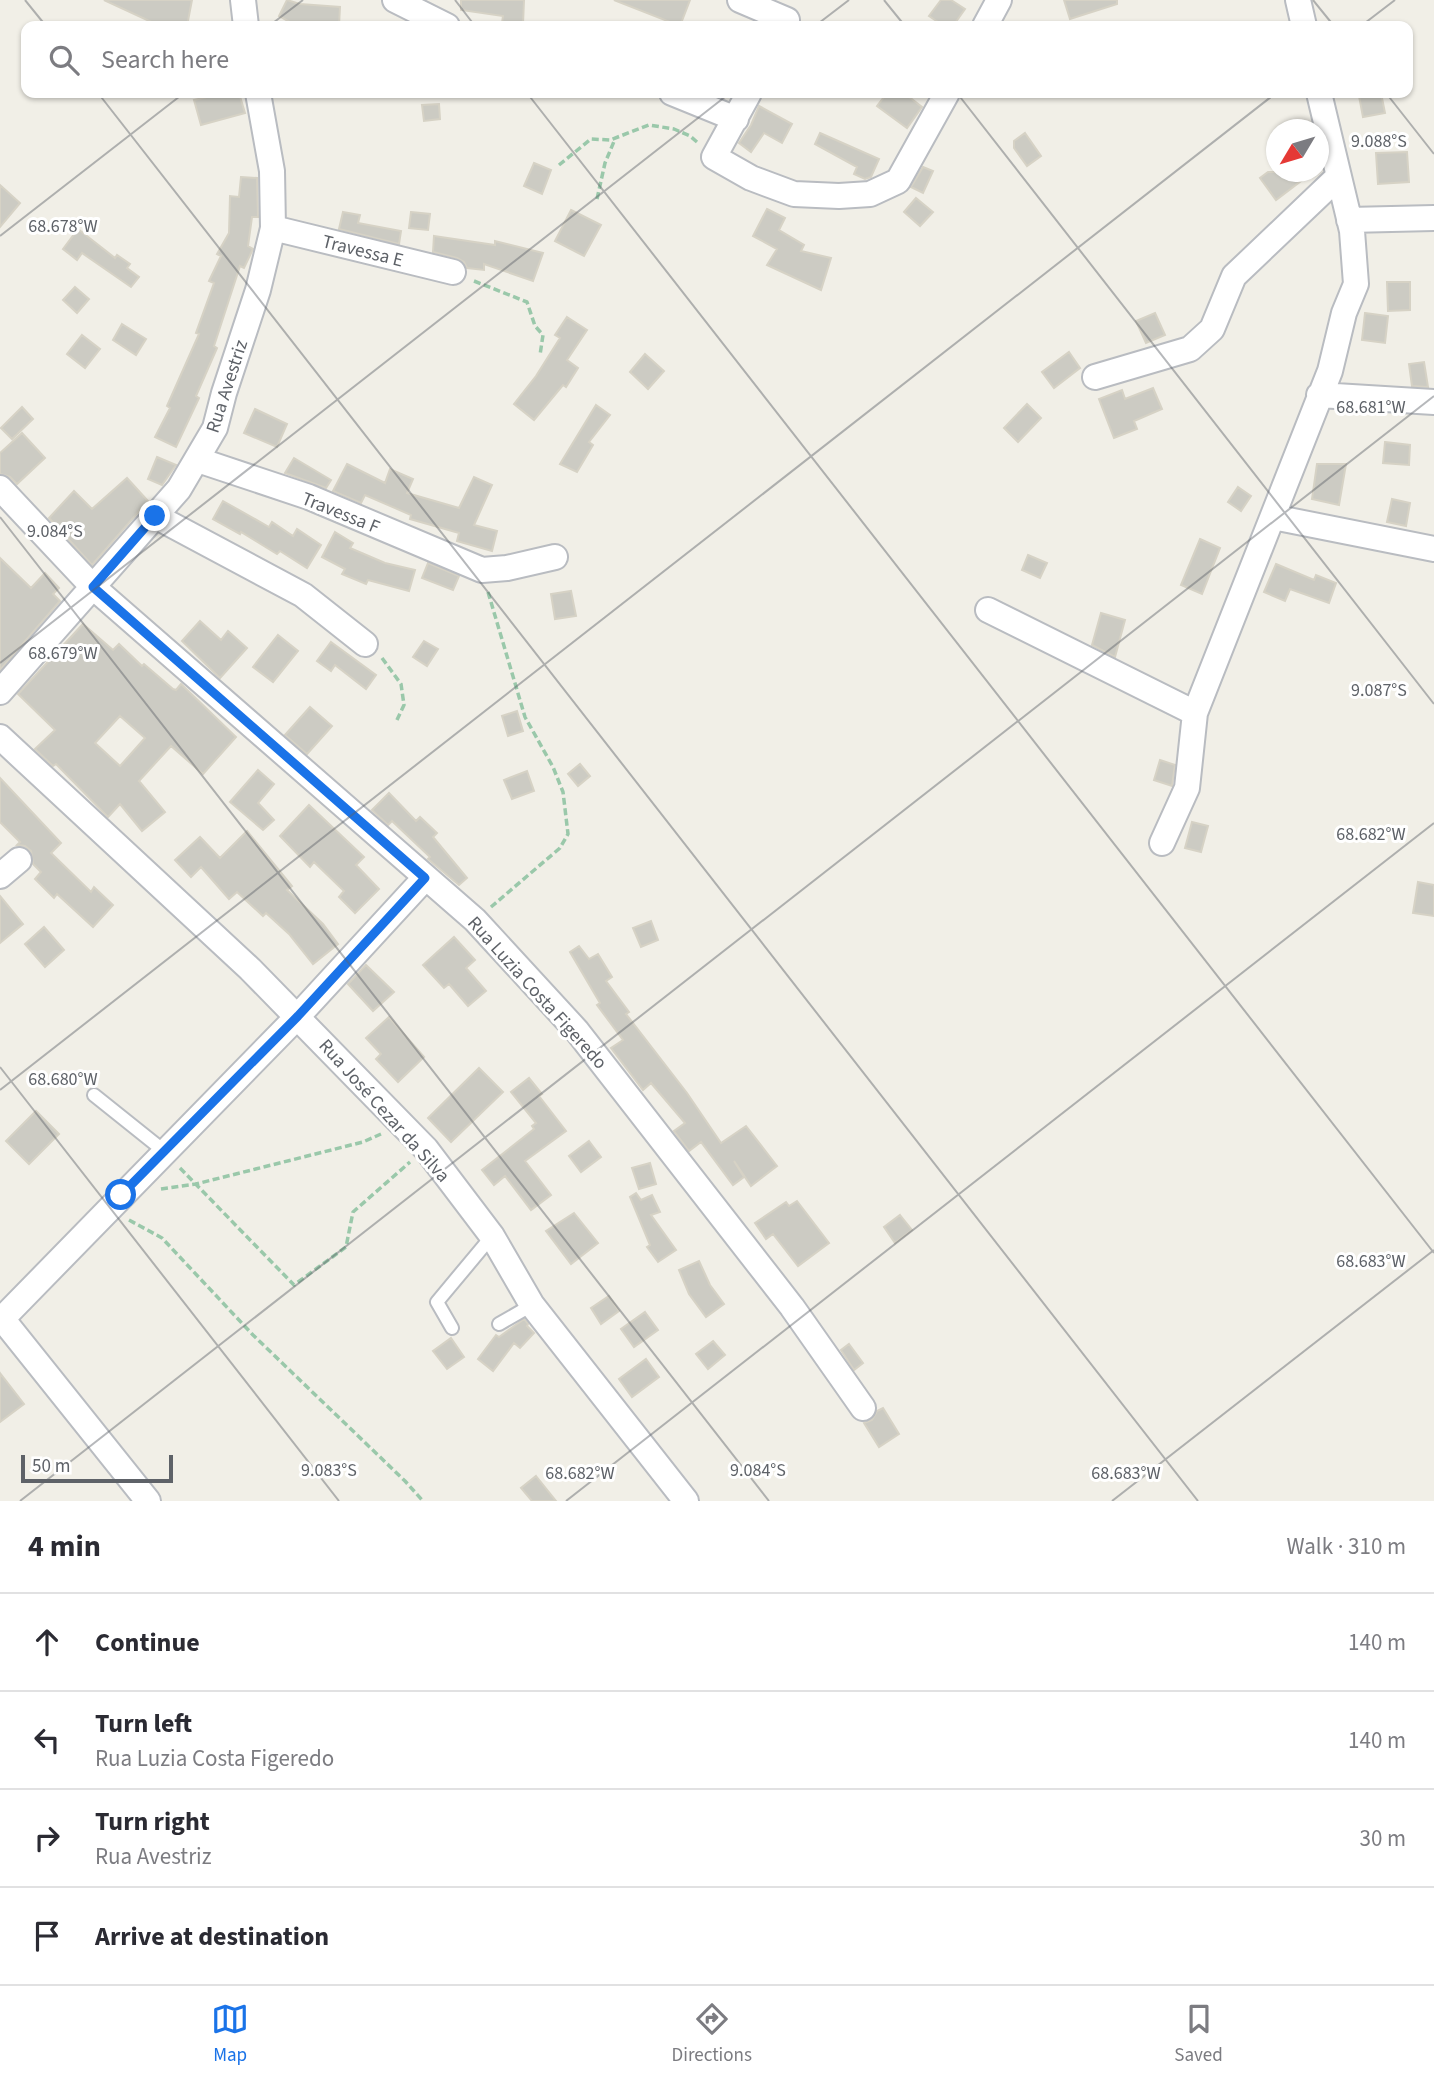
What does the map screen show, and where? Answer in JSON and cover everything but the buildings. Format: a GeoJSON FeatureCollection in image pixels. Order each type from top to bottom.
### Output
{"type":"FeatureCollection","features":[{"type":"Feature","properties":{"kind":"street"},"geometry":{"type":"LineString","coordinates":[[243,0],[245,21]]}},
{"type":"Feature","properties":{"kind":"street"},"geometry":{"type":"LineString","coordinates":[[395,0],[437,21]]}},
{"type":"Feature","properties":{"kind":"street"},"geometry":{"type":"LineString","coordinates":[[740,0],[788,15]]}},
{"type":"Feature","properties":{"kind":"street"},"geometry":{"type":"LineString","coordinates":[[988,21],[999,0]]}},
{"type":"Feature","properties":{"kind":"street"},"geometry":{"type":"LineString","coordinates":[[1298,0],[1303,21]]}},
{"type":"Feature","properties":{"kind":"street","name":"Rua Avestriz"},"geometry":{"type":"LineString","coordinates":[[0,692],[179,489],[215,428],[258,290],[273,228],[272,171],[259,98]]}},
{"type":"Feature","properties":{"kind":"street"},"geometry":{"type":"LineString","coordinates":[[684,98],[736,119]]}},
{"type":"Feature","properties":{"kind":"street"},"geometry":{"type":"LineString","coordinates":[[746,98],[714,157],[751,178],[794,194],[839,196],[870,194],[898,181],[944,98]]}},
{"type":"Feature","properties":{"kind":"street"},"geometry":{"type":"LineString","coordinates":[[1162,843],[1187,788],[1195,713],[1330,370],[1344,313],[1356,284],[1349,220],[1320,98]]}},
{"type":"Feature","properties":{"kind":"street"},"geometry":{"type":"LineString","coordinates":[[1095,377],[1191,349],[1212,329],[1234,276],[1338,177]]}},
{"type":"Feature","properties":{"kind":"street"},"geometry":{"type":"LineString","coordinates":[[1349,220],[1434,218]]}},
{"type":"Feature","properties":{"kind":"street","name":"Travessa E"},"geometry":{"type":"LineString","coordinates":[[273,228],[453,272]]}},
{"type":"Feature","properties":{"kind":"street"},"geometry":{"type":"LineString","coordinates":[[1319,395],[1434,402]]}},
{"type":"Feature","properties":{"kind":"street","name":"Travessa F"},"geometry":{"type":"LineString","coordinates":[[198,460],[309,497],[482,570]]}},
{"type":"Feature","properties":{"kind":"street","name":"Rua Luzia Costa Figeredo"},"geometry":{"type":"LineString","coordinates":[[0,488],[93,587],[475,920],[577,1031],[792,1307],[863,1408]]}},
{"type":"Feature","properties":{"kind":"street"},"geometry":{"type":"LineString","coordinates":[[155,516],[303,596],[365,644]]}},
{"type":"Feature","properties":{"kind":"street"},"geometry":{"type":"LineString","coordinates":[[1273,517],[1434,549]]}},
{"type":"Feature","properties":{"kind":"street"},"geometry":{"type":"LineString","coordinates":[[482,570],[507,568],[555,557]]}},
{"type":"Feature","properties":{"kind":"street"},"geometry":{"type":"LineString","coordinates":[[988,610],[1195,713]]}},
{"type":"Feature","properties":{"kind":"street","name":"Rua José Cezar da Silva"},"geometry":{"type":"LineString","coordinates":[[0,737],[298,1016],[426,1149],[492,1236],[532,1305],[686,1501]]}},
{"type":"Feature","properties":{"kind":"street"},"geometry":{"type":"LineString","coordinates":[[0,876],[19,860]]}},
{"type":"Feature","properties":{"kind":"street"},"geometry":{"type":"LineString","coordinates":[[148,1501],[1,1318],[298,1016],[425,878]]}},
{"type":"Feature","properties":{"kind":"lane"},"geometry":{"type":"LineString","coordinates":[[94,1095],[164,1151]]}},
{"type":"Feature","properties":{"kind":"lane"},"geometry":{"type":"LineString","coordinates":[[452,1328],[437,1302],[492,1236]]}},
{"type":"Feature","properties":{"kind":"lane"},"geometry":{"type":"LineString","coordinates":[[499,1324],[532,1305]]}},
{"type":"Feature","properties":{"kind":"path"},"geometry":{"type":"LineString","coordinates":[[559,165],[592,139],[610,140],[649,125],[674,129],[690,136],[714,157]]}},
{"type":"Feature","properties":{"kind":"path"},"geometry":{"type":"LineString","coordinates":[[597,199],[605,163],[616,137]]}},
{"type":"Feature","properties":{"kind":"path"},"geometry":{"type":"LineString","coordinates":[[453,272],[527,302],[535,326],[542,335],[540,355]]}},
{"type":"Feature","properties":{"kind":"path"},"geometry":{"type":"LineString","coordinates":[[475,920],[560,848],[568,834],[563,792],[553,767],[525,717],[482,570]]}},
{"type":"Feature","properties":{"kind":"path"},"geometry":{"type":"LineString","coordinates":[[365,644],[385,661],[401,684],[404,705],[396,722]]}},
{"type":"Feature","properties":{"kind":"path"},"geometry":{"type":"LineString","coordinates":[[195,1184],[363,1142],[401,1124]]}},
{"type":"Feature","properties":{"kind":"path"},"geometry":{"type":"LineString","coordinates":[[164,1151],[294,1285],[346,1247],[353,1212],[426,1149]]}},
{"type":"Feature","properties":{"kind":"path"},"geometry":{"type":"LineString","coordinates":[[99,1217],[133,1221],[162,1238],[253,1335],[423,1501]]}},
{"type":"Feature","properties":{"kind":"route"},"geometry":{"type":"LineString","coordinates":[[121,1195],[298,1016],[425,878],[93,587],[155,516]]}}]}
